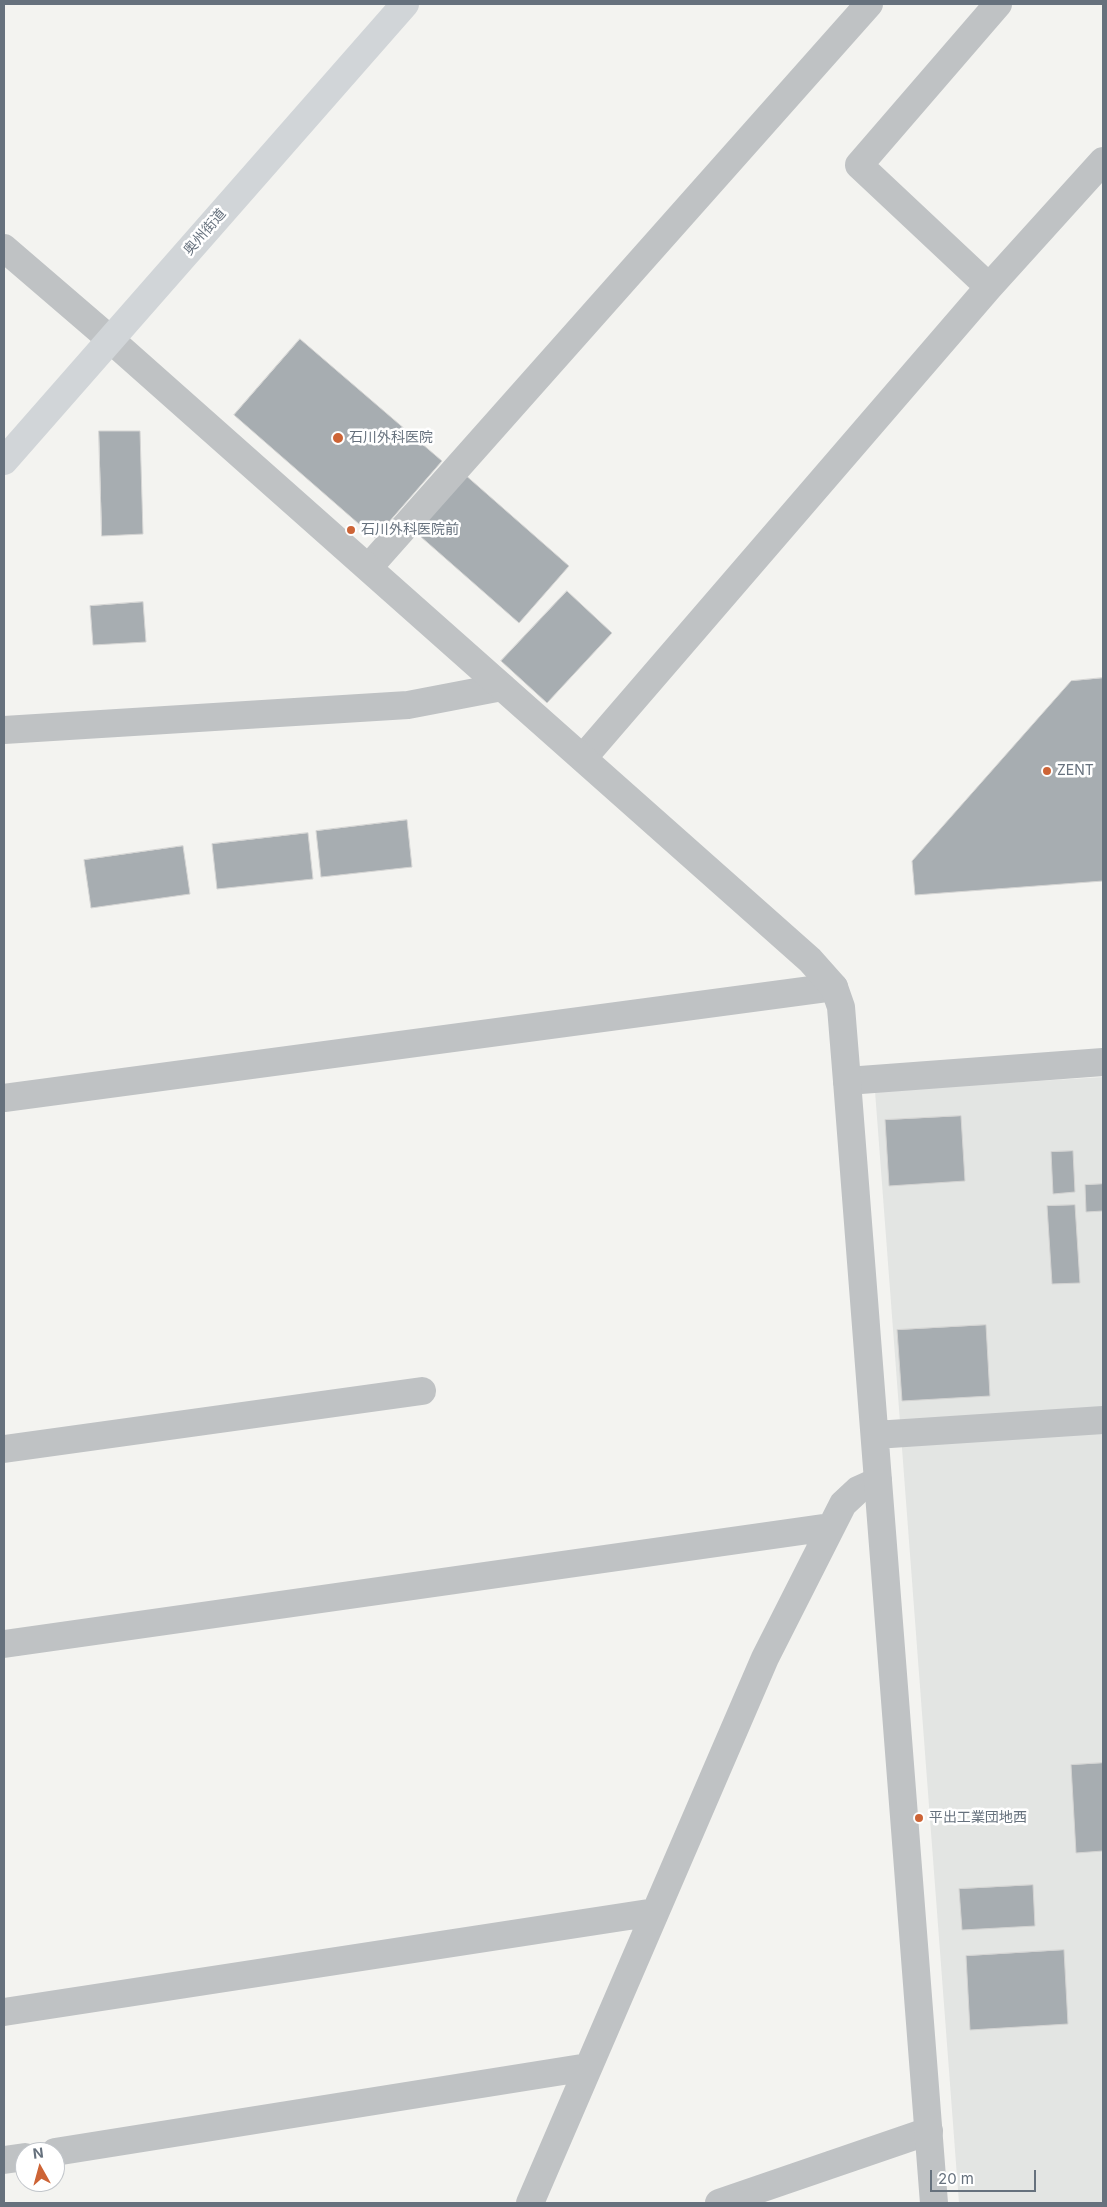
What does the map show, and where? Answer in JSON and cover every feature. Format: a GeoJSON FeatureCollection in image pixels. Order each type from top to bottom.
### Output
{"type":"FeatureCollection","features":[{"type":"Feature","properties":{"kind":"highway","name":"奥州街道"},"geometry":{"type":"LineString","coordinates":[[4,461],[405,4]]}},
{"type":"Feature","properties":{"kind":"street"},"geometry":{"type":"LineString","coordinates":[[368,567],[869,4]]}},
{"type":"Feature","properties":{"kind":"street"},"geometry":{"type":"LineString","coordinates":[[989,287],[858,165],[998,4]]}},
{"type":"Feature","properties":{"kind":"street"},"geometry":{"type":"LineString","coordinates":[[583,758],[989,287],[1103,161]]}},
{"type":"Feature","properties":{"kind":"street"},"geometry":{"type":"LineString","coordinates":[[4,248],[368,567],[810,960],[834,987],[840,1007],[847,1081],[934,2203]]}},
{"type":"Feature","properties":{"kind":"street"},"geometry":{"type":"LineString","coordinates":[[4,730],[408,705],[502,687]]}},
{"type":"Feature","properties":{"kind":"street"},"geometry":{"type":"LineString","coordinates":[[4,1098],[834,987]]}},
{"type":"Feature","properties":{"kind":"street"},"geometry":{"type":"LineString","coordinates":[[847,1081],[1103,1062]]}},
{"type":"Feature","properties":{"kind":"street"},"geometry":{"type":"LineString","coordinates":[[4,1449],[422,1391]]}},
{"type":"Feature","properties":{"kind":"street"},"geometry":{"type":"LineString","coordinates":[[875,1435],[1103,1420]]}},
{"type":"Feature","properties":{"kind":"street"},"geometry":{"type":"LineString","coordinates":[[530,2203],[765,1658],[843,1504],[858,1490],[878,1481]]}},
{"type":"Feature","properties":{"kind":"street"},"geometry":{"type":"LineString","coordinates":[[4,1644],[830,1528]]}},
{"type":"Feature","properties":{"kind":"street"},"geometry":{"type":"LineString","coordinates":[[4,2012],[655,1912]]}},
{"type":"Feature","properties":{"kind":"street"},"geometry":{"type":"LineString","coordinates":[[65,2150],[588,2067]]}},
{"type":"Feature","properties":{"kind":"street"},"geometry":{"type":"LineString","coordinates":[[719,2203],[929,2131]]}},
{"type":"Feature","properties":{"kind":"shaded area"},"geometry":{"type":"Polygon","coordinates":[[[1103,1077],[1103,2203],[959,2203],[875,1091],[1103,1077]]]}},
{"type":"Feature","properties":{"kind":"building","name":"石川外科医院"},"geometry":{"type":"Polygon","coordinates":[[[300,339],[442,461],[375,538],[234,415],[300,339]]]}},
{"type":"Feature","properties":{"kind":"building"},"geometry":{"type":"Polygon","coordinates":[[[99,431],[140,431],[143,534],[102,536],[99,431]]]}},
{"type":"Feature","properties":{"kind":"building"},"geometry":{"type":"Polygon","coordinates":[[[463,473],[569,566],[519,623],[412,529],[463,473]]]}},
{"type":"Feature","properties":{"kind":"building"},"geometry":{"type":"Polygon","coordinates":[[[567,591],[612,633],[547,703],[501,661],[567,591]]]}},
{"type":"Feature","properties":{"kind":"building"},"geometry":{"type":"Polygon","coordinates":[[[143,602],[146,642],[93,645],[90,606],[143,602]]]}},
{"type":"Feature","properties":{"kind":"building","name":"ZENT"},"geometry":{"type":"Polygon","coordinates":[[[1103,678],[1103,881],[915,895],[912,861],[1071,681],[1103,678]]]}},
{"type":"Feature","properties":{"kind":"building"},"geometry":{"type":"Polygon","coordinates":[[[407,820],[412,867],[321,877],[316,831],[407,820]]]}},
{"type":"Feature","properties":{"kind":"building"},"geometry":{"type":"Polygon","coordinates":[[[308,833],[313,879],[217,889],[212,844],[308,833]]]}},
{"type":"Feature","properties":{"kind":"building"},"geometry":{"type":"Polygon","coordinates":[[[183,846],[190,894],[91,908],[84,860],[183,846]]]}},
{"type":"Feature","properties":{"kind":"building"},"geometry":{"type":"Polygon","coordinates":[[[961,1116],[965,1181],[889,1186],[885,1120],[961,1116]]]}},
{"type":"Feature","properties":{"kind":"building"},"geometry":{"type":"Polygon","coordinates":[[[1073,1151],[1075,1192],[1053,1194],[1051,1152],[1073,1151]]]}},
{"type":"Feature","properties":{"kind":"building"},"geometry":{"type":"Polygon","coordinates":[[[1103,1184],[1103,1211],[1086,1212],[1085,1185],[1103,1184]]]}},
{"type":"Feature","properties":{"kind":"building"},"geometry":{"type":"Polygon","coordinates":[[[1075,1205],[1080,1283],[1052,1284],[1047,1206],[1075,1205]]]}},
{"type":"Feature","properties":{"kind":"building"},"geometry":{"type":"Polygon","coordinates":[[[986,1325],[990,1396],[902,1401],[897,1330],[986,1325]]]}},
{"type":"Feature","properties":{"kind":"building"},"geometry":{"type":"Polygon","coordinates":[[[1103,1763],[1103,1851],[1076,1853],[1071,1765],[1103,1763]]]}},
{"type":"Feature","properties":{"kind":"building"},"geometry":{"type":"Polygon","coordinates":[[[1033,1885],[1035,1926],[962,1930],[959,1889],[1033,1885]]]}},
{"type":"Feature","properties":{"kind":"building"},"geometry":{"type":"Polygon","coordinates":[[[1064,1950],[1068,2024],[970,2030],[966,1956],[1064,1950]]]}},
{"type":"Feature","properties":{"kind":"place","name":"石川外科医院"},"geometry":{"type":"Point","coordinates":[338,438]}},
{"type":"Feature","properties":{"kind":"place","name":"石川外科医院前"},"geometry":{"type":"Point","coordinates":[351,530]}},
{"type":"Feature","properties":{"kind":"place","name":"ZENT"},"geometry":{"type":"Point","coordinates":[1047,771]}},
{"type":"Feature","properties":{"kind":"place","name":"平出工業団地西"},"geometry":{"type":"Point","coordinates":[919,1818]}}]}
